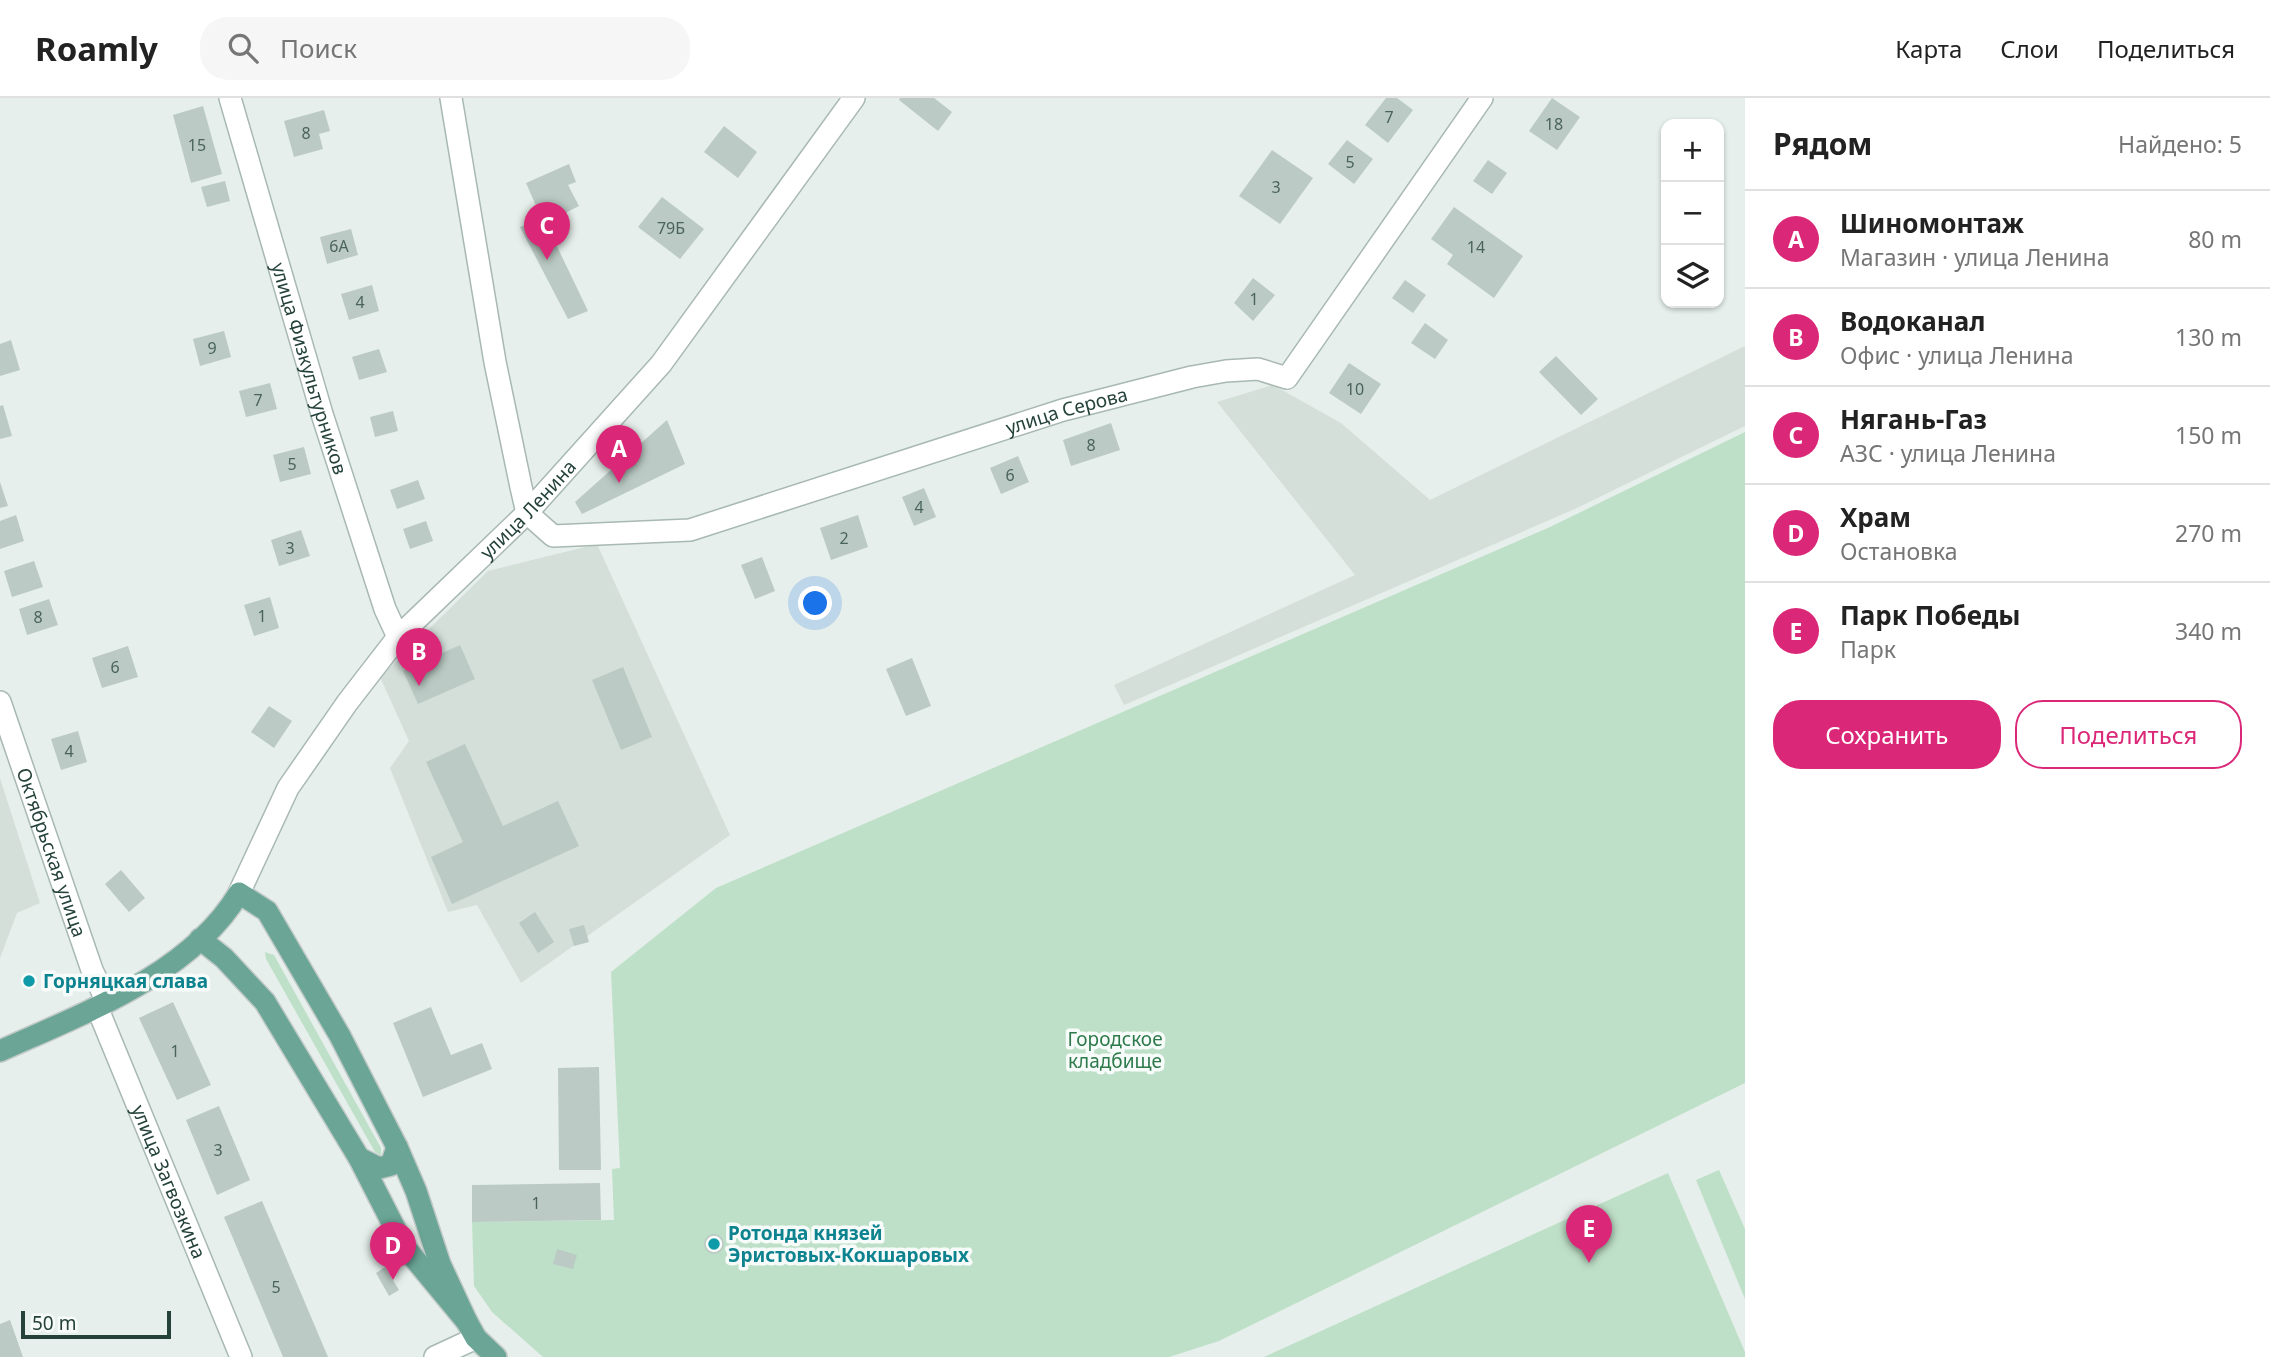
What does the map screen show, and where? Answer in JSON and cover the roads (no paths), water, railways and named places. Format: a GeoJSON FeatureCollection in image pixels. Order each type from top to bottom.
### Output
{"type":"FeatureCollection","features":[{"type":"Feature","properties":{"kind":"main road"},"geometry":{"type":"LineString","coordinates":[[0,1051],[102,1004],[166,968],[229,910],[239,893],[267,911],[340,1035],[397,1147],[416,1191],[440,1264],[471,1330]]}},
{"type":"Feature","properties":{"kind":"main road"},"geometry":{"type":"LineString","coordinates":[[200,939],[224,958],[265,1002],[359,1158],[404,1246],[496,1357]]}},
{"type":"Feature","properties":{"kind":"main road"},"geometry":{"type":"LineString","coordinates":[[359,1158],[379,1168],[391,1165],[397,1147]]}},
{"type":"Feature","properties":{"kind":"street","name":"улица Физкультурников"},"geometry":{"type":"LineString","coordinates":[[230,98],[322,414],[385,609],[398,637]]}},
{"type":"Feature","properties":{"kind":"street"},"geometry":{"type":"LineString","coordinates":[[451,98],[495,362],[527,513]]}},
{"type":"Feature","properties":{"kind":"street","name":"улица Ленина"},"geometry":{"type":"LineString","coordinates":[[239,893],[288,788],[347,703],[398,637],[527,513],[661,364],[854,98]]}},
{"type":"Feature","properties":{"kind":"street","name":"улица Серова"},"geometry":{"type":"LineString","coordinates":[[527,513],[553,536],[690,530],[1063,411],[1192,377],[1258,369],[1287,378],[1482,98]]}},
{"type":"Feature","properties":{"kind":"street","name":"Октябрьская улица"},"geometry":{"type":"LineString","coordinates":[[0,702],[102,1004]]}},
{"type":"Feature","properties":{"kind":"street","name":"улица Загвозкина"},"geometry":{"type":"LineString","coordinates":[[102,1004],[241,1357]]}},
{"type":"Feature","properties":{"kind":"street"},"geometry":{"type":"LineString","coordinates":[[435,1357],[471,1330]]}},
{"type":"Feature","properties":{"kind":"place","name":"Нягань-Газ"},"geometry":{"type":"Point","coordinates":[547,260]}},
{"type":"Feature","properties":{"kind":"place","name":"Шиномонтаж"},"geometry":{"type":"Point","coordinates":[619,483]}},
{"type":"Feature","properties":{"kind":"place","name":"Водоканал"},"geometry":{"type":"Point","coordinates":[419,686]}},
{"type":"Feature","properties":{"kind":"place","name":"Горняцкая слава"},"geometry":{"type":"Point","coordinates":[29,981]}},
{"type":"Feature","properties":{"kind":"place","name":"Ротонда князей Эристовых-Кокшаровых"},"geometry":{"type":"Point","coordinates":[714,1244]}},
{"type":"Feature","properties":{"kind":"place","name":"Парк Победы"},"geometry":{"type":"Point","coordinates":[1589,1263]}},
{"type":"Feature","properties":{"kind":"place","name":"Храм"},"geometry":{"type":"Point","coordinates":[393,1280]}},
{"type":"Feature","properties":{"kind":"park label","name":"Городское кладбище"},"geometry":{"type":"Point","coordinates":[1115,1050]}}]}
